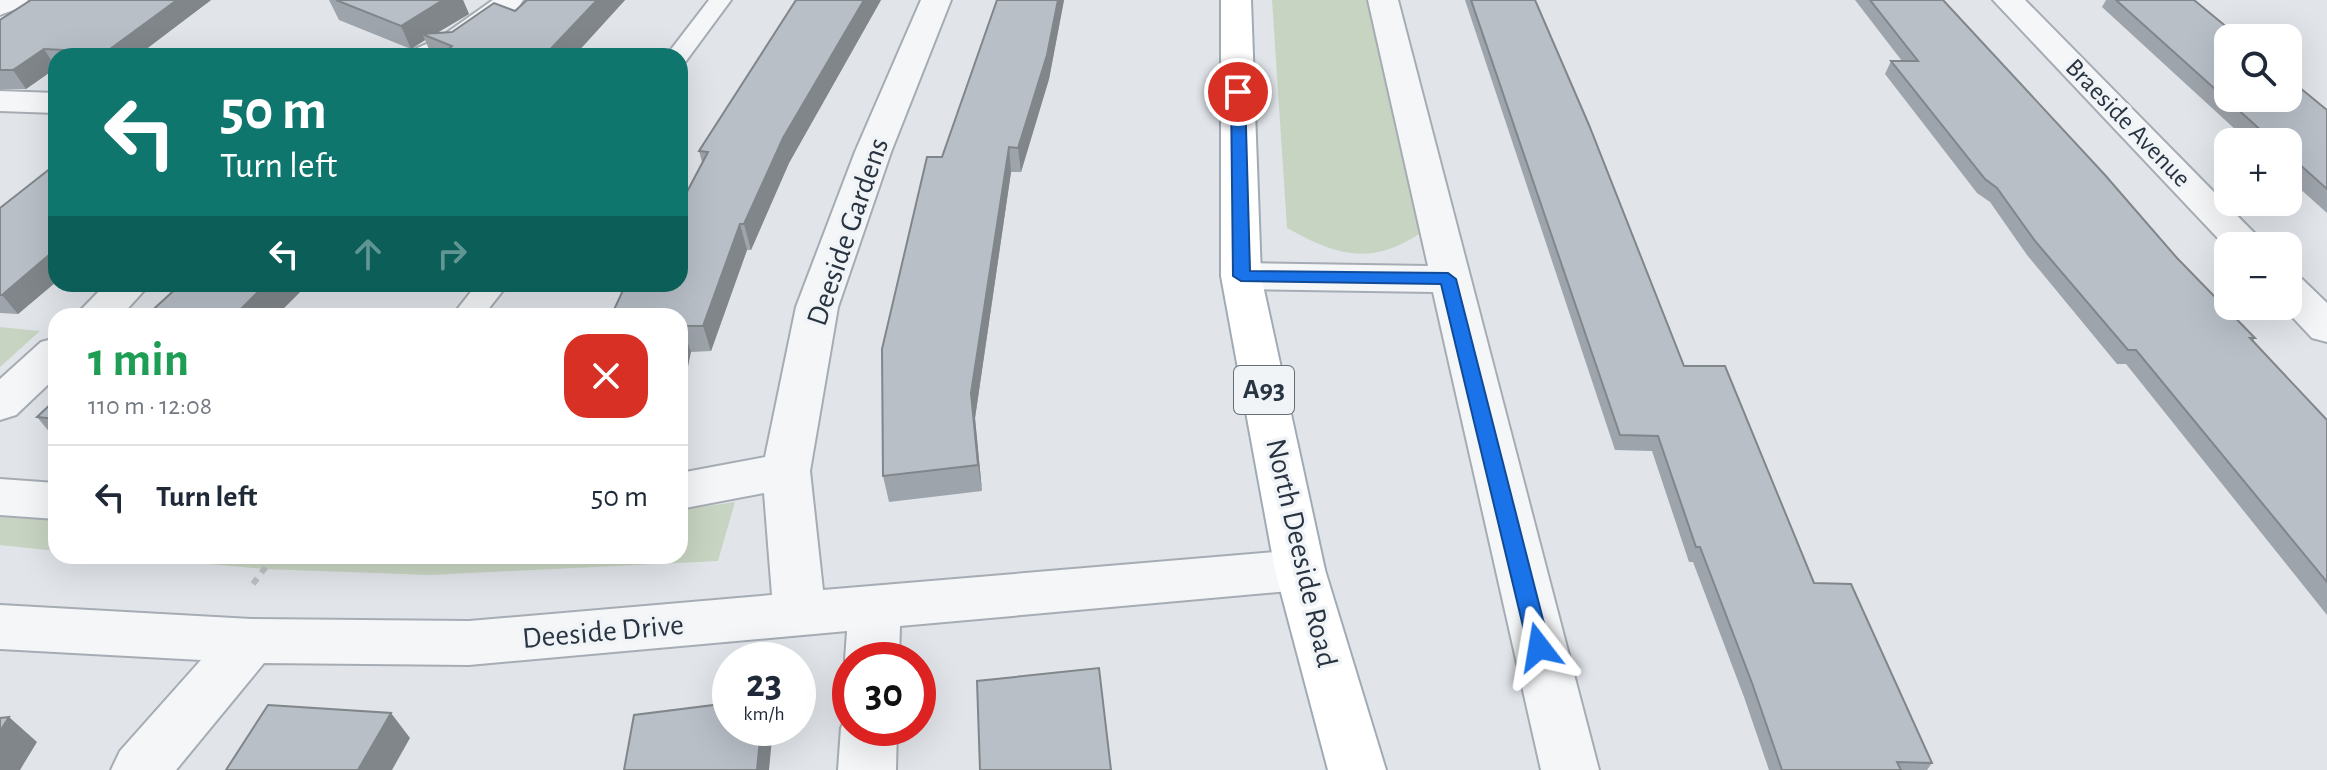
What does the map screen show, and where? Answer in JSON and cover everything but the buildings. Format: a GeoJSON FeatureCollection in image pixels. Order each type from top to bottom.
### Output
{"type":"FeatureCollection","features":[{"type":"Feature","properties":{"kind":"main road","name":"North Deeside Road"},"geometry":{"type":"LineString","coordinates":[[1236,0],[1241,276],[1300,570],[1357,770]]}},
{"type":"Feature","properties":{"kind":"street"},"geometry":{"type":"LineString","coordinates":[[0,6],[13,0]]}},
{"type":"Feature","properties":{"kind":"street"},"geometry":{"type":"LineString","coordinates":[[444,48],[503,9],[508,0]]}},
{"type":"Feature","properties":{"kind":"street","name":"Deeside Gardens"},"geometry":{"type":"LineString","coordinates":[[800,616],[786,471],[817,307],[873,152],[936,0]]}},
{"type":"Feature","properties":{"kind":"street"},"geometry":{"type":"LineString","coordinates":[[1383,0],[1448,279],[1570,770]]}},
{"type":"Feature","properties":{"kind":"street","name":"Braeside Avenue"},"geometry":{"type":"LineString","coordinates":[[2008,0],[2233,232]]}},
{"type":"Feature","properties":{"kind":"street"},"geometry":{"type":"LineString","coordinates":[[0,101],[48,103]]}},
{"type":"Feature","properties":{"kind":"street"},"geometry":{"type":"LineString","coordinates":[[1241,276],[1448,279]]}},
{"type":"Feature","properties":{"kind":"street"},"geometry":{"type":"LineString","coordinates":[[104,308],[122,292]]}},
{"type":"Feature","properties":{"kind":"street"},"geometry":{"type":"LineString","coordinates":[[2302,302],[2327,328]]}},
{"type":"Feature","properties":{"kind":"street"},"geometry":{"type":"LineString","coordinates":[[0,404],[48,359]]}},
{"type":"Feature","properties":{"kind":"street"},"geometry":{"type":"LineString","coordinates":[[688,489],[786,471]]}},
{"type":"Feature","properties":{"kind":"street"},"geometry":{"type":"LineString","coordinates":[[0,497],[48,500]]}},
{"type":"Feature","properties":{"kind":"street","name":"Deeside Drive"},"geometry":{"type":"LineString","coordinates":[[0,627],[251,641],[469,643],[800,616],[873,635],[1300,570]]}},
{"type":"Feature","properties":{"kind":"street"},"geometry":{"type":"LineString","coordinates":[[140,770],[251,641]]}},
{"type":"Feature","properties":{"kind":"street"},"geometry":{"type":"LineString","coordinates":[[867,770],[868,746]]}},
{"type":"Feature","properties":{"kind":"lane"},"geometry":{"type":"LineString","coordinates":[[684,48],[720,0]]}},
{"type":"Feature","properties":{"kind":"lane"},"geometry":{"type":"LineString","coordinates":[[474,308],[486,292]]}},
{"type":"Feature","properties":{"kind":"green space"},"geometry":{"type":"Polygon","coordinates":[[[1272,0],[1369,0],[1421,233],[1386,250],[1354,253],[1338,251],[1287,228],[1272,0]]]}},
{"type":"Feature","properties":{"kind":"green space"},"geometry":{"type":"Polygon","coordinates":[[[0,327],[40,331],[0,367],[0,327]]]}},
{"type":"Feature","properties":{"kind":"green space"},"geometry":{"type":"Polygon","coordinates":[[[735,502],[718,561],[688,562],[688,509],[735,502]]]}},
{"type":"Feature","properties":{"kind":"green space"},"geometry":{"type":"Polygon","coordinates":[[[0,514],[48,517],[48,550],[0,545],[0,514]]]}},
{"type":"Feature","properties":{"kind":"green space"},"geometry":{"type":"Polygon","coordinates":[[[207,564],[656,564],[430,575],[207,564]]]}},
{"type":"Feature","properties":{"kind":"route"},"geometry":{"type":"LineString","coordinates":[[1238,92],[1241,276],[1448,279],[1539,647]]}}]}
